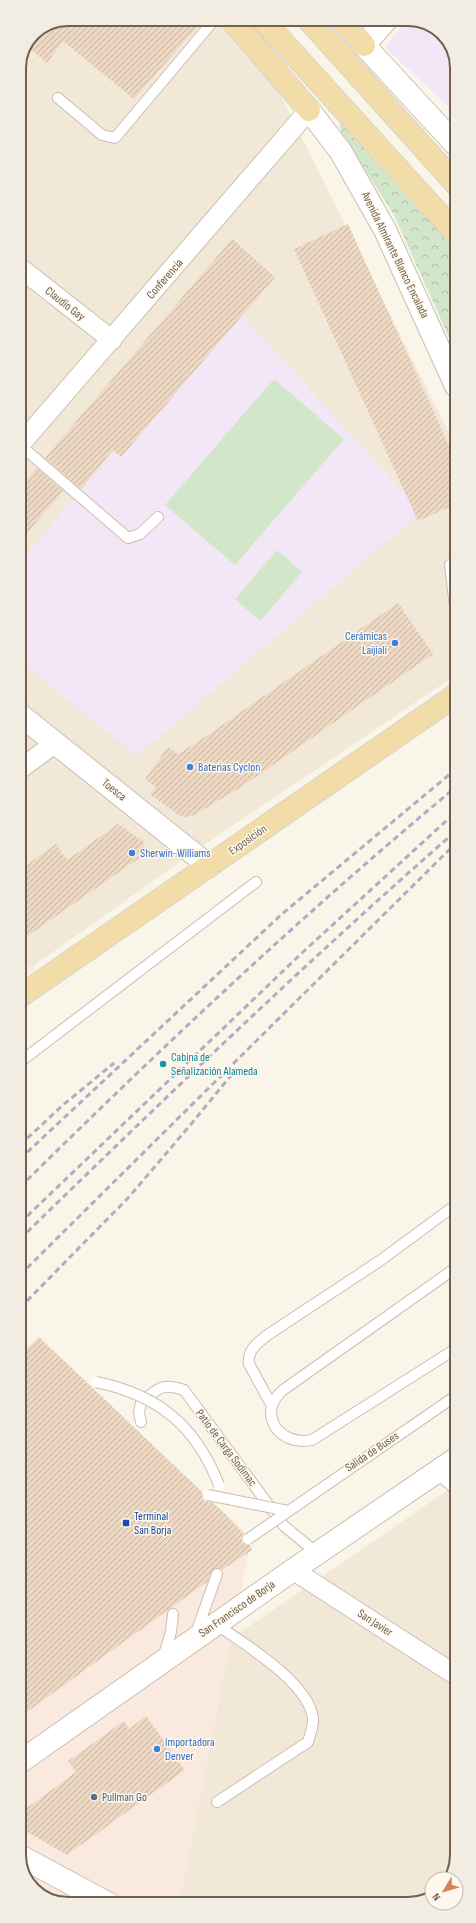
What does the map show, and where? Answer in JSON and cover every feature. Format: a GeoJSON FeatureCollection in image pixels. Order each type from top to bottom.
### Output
{"type":"FeatureCollection","features":[{"type":"Feature","properties":{"kind":"main road"},"geometry":{"type":"LineString","coordinates":[[237,26],[309,110]]}},
{"type":"Feature","properties":{"kind":"main road"},"geometry":{"type":"LineString","coordinates":[[268,26],[450,226]]}},
{"type":"Feature","properties":{"kind":"main road"},"geometry":{"type":"LineString","coordinates":[[314,26],[450,177]]}},
{"type":"Feature","properties":{"kind":"main road"},"geometry":{"type":"LineString","coordinates":[[347,26],[364,46]]}},
{"type":"Feature","properties":{"kind":"main road","name":"Exposición"},"geometry":{"type":"LineString","coordinates":[[26,993],[450,699]]}},
{"type":"Feature","properties":{"kind":"street"},"geometry":{"type":"LineString","coordinates":[[381,26],[364,46],[450,139]]}},
{"type":"Feature","properties":{"kind":"street","name":"Conferencia"},"geometry":{"type":"LineString","coordinates":[[26,438],[309,110]]}},
{"type":"Feature","properties":{"kind":"street","name":"Avenida Almirante Blanco Encalada"},"geometry":{"type":"LineString","coordinates":[[309,110],[341,152],[385,230],[450,373]]}},
{"type":"Feature","properties":{"kind":"street","name":"Claudio Gay"},"geometry":{"type":"LineString","coordinates":[[26,272],[112,340]]}},
{"type":"Feature","properties":{"kind":"street","name":"Toesca"},"geometry":{"type":"LineString","coordinates":[[26,720],[209,866]]}},
{"type":"Feature","properties":{"kind":"street"},"geometry":{"type":"LineString","coordinates":[[26,765],[55,743]]}},
{"type":"Feature","properties":{"kind":"street","name":"San Francisco de Borja"},"geometry":{"type":"LineString","coordinates":[[26,1758],[317,1553],[450,1463]]}},
{"type":"Feature","properties":{"kind":"street","name":"San Javier"},"geometry":{"type":"LineString","coordinates":[[293,1570],[450,1671]]}},
{"type":"Feature","properties":{"kind":"street"},"geometry":{"type":"LineString","coordinates":[[27,1860],[97,1897]]}},
{"type":"Feature","properties":{"kind":"lane"},"geometry":{"type":"LineString","coordinates":[[58,98],[102,135],[115,138],[209,26]]}},
{"type":"Feature","properties":{"kind":"lane"},"geometry":{"type":"LineString","coordinates":[[26,450],[128,538],[140,534],[158,517]]}},
{"type":"Feature","properties":{"kind":"lane"},"geometry":{"type":"LineString","coordinates":[[26,1057],[256,882]]}},
{"type":"Feature","properties":{"kind":"lane"},"geometry":{"type":"LineString","coordinates":[[450,1209],[381,1260],[266,1336],[253,1348],[248,1359],[249,1364],[272,1406],[273,1421],[285,1437],[298,1441],[312,1440],[450,1352]]}},
{"type":"Feature","properties":{"kind":"lane"},"geometry":{"type":"LineString","coordinates":[[272,1406],[278,1395],[283,1390],[450,1272]]}},
{"type":"Feature","properties":{"kind":"lane"},"geometry":{"type":"LineString","coordinates":[[96,1382],[137,1394],[156,1404],[173,1416],[188,1430],[201,1447],[219,1485]]}},
{"type":"Feature","properties":{"kind":"lane","name":"Patio de Carga Sodimac"},"geometry":{"type":"LineString","coordinates":[[141,1422],[139,1413],[141,1402],[160,1388],[167,1385],[184,1390],[284,1526],[317,1553]]}},
{"type":"Feature","properties":{"kind":"lane","name":"Salida de Buses"},"geometry":{"type":"LineString","coordinates":[[248,1539],[450,1400]]}},
{"type":"Feature","properties":{"kind":"lane"},"geometry":{"type":"LineString","coordinates":[[436,1472],[450,1485]]}},
{"type":"Feature","properties":{"kind":"lane"},"geometry":{"type":"LineString","coordinates":[[208,1495],[288,1511]]}},
{"type":"Feature","properties":{"kind":"lane"},"geometry":{"type":"LineString","coordinates":[[194,1639],[217,1574]]}},
{"type":"Feature","properties":{"kind":"lane"},"geometry":{"type":"LineString","coordinates":[[162,1662],[171,1632],[173,1614]]}},
{"type":"Feature","properties":{"kind":"lane"},"geometry":{"type":"LineString","coordinates":[[216,1624],[291,1679],[310,1705],[313,1720],[308,1742],[217,1802]]}},
{"type":"Feature","properties":{"kind":"shaded area"},"geometry":{"type":"Polygon","coordinates":[[[221,26],[277,88],[450,435],[450,679],[204,845],[26,971],[26,68],[29,52],[38,38],[52,29],[60,27],[221,26]]]}},
{"type":"Feature","properties":{"kind":"shaded area"},"geometry":{"type":"Polygon","coordinates":[[[403,26],[424,29],[436,37],[444,47],[449,60],[450,108],[385,47],[403,26]]]}},
{"type":"Feature","properties":{"kind":"shaded area"},"geometry":{"type":"Polygon","coordinates":[[[237,309],[421,512],[137,756],[26,667],[26,555],[237,309]]]}},
{"type":"Feature","properties":{"kind":"shaded area"},"geometry":{"type":"Polygon","coordinates":[[[26,961],[36,969],[26,976],[26,961]]]}},
{"type":"Feature","properties":{"kind":"shaded area"},"geometry":{"type":"Polygon","coordinates":[[[39,1337],[251,1538],[181,1897],[57,1896],[40,1886],[28,1868],[26,1855],[26,1349],[39,1337]]]}},
{"type":"Feature","properties":{"kind":"shaded area"},"geometry":{"type":"Polygon","coordinates":[[[450,1489],[450,1860],[446,1871],[424,1871],[424,1894],[408,1897],[66,1897],[52,1894],[37,1883],[28,1868],[26,1855],[26,1779],[450,1489]]]}},
{"type":"Feature","properties":{"kind":"green space"},"geometry":{"type":"Polygon","coordinates":[[[339,122],[450,241],[450,340],[394,215],[342,134],[339,122]]]}},
{"type":"Feature","properties":{"kind":"green space"},"geometry":{"type":"Polygon","coordinates":[[[274,379],[344,439],[235,565],[165,505],[274,379]]]}},
{"type":"Feature","properties":{"kind":"green space"},"geometry":{"type":"Polygon","coordinates":[[[277,550],[302,572],[260,621],[235,599],[277,550]]]}},
{"type":"Feature","properties":{"kind":"building"},"geometry":{"type":"Polygon","coordinates":[[[198,26],[134,99],[63,41],[47,63],[31,49],[38,38],[52,29],[60,27],[198,26]]]}},
{"type":"Feature","properties":{"kind":"building"},"geometry":{"type":"Polygon","coordinates":[[[348,224],[450,448],[450,507],[418,521],[294,249],[348,224]]]}},
{"type":"Feature","properties":{"kind":"building"},"geometry":{"type":"Polygon","coordinates":[[[232,239],[275,277],[121,457],[113,450],[81,489],[45,458],[232,239]]]}},
{"type":"Feature","properties":{"kind":"building"},"geometry":{"type":"Polygon","coordinates":[[[37,468],[63,491],[26,534],[26,480],[37,468]]]}},
{"type":"Feature","properties":{"kind":"building"},"geometry":{"type":"Polygon","coordinates":[[[398,603],[433,654],[241,787],[194,815],[185,817],[178,815],[150,794],[156,787],[145,779],[168,747],[178,754],[205,737],[398,603]]]}},
{"type":"Feature","properties":{"kind":"building"},"geometry":{"type":"Polygon","coordinates":[[[118,824],[144,842],[142,856],[26,937],[26,866],[56,844],[67,860],[118,824]]]}},
{"type":"Feature","properties":{"kind":"building","name":"Terminal San Borja"},"geometry":{"type":"Polygon","coordinates":[[[39,1337],[202,1492],[203,1500],[213,1503],[222,1511],[244,1534],[242,1542],[250,1545],[252,1550],[222,1570],[219,1568],[213,1569],[208,1581],[26,1713],[26,1349],[39,1337]]]}},
{"type":"Feature","properties":{"kind":"building","name":"Pullman Go"},"geometry":{"type":"Polygon","coordinates":[[[146,1716],[185,1770],[67,1855],[26,1831],[26,1809],[76,1772],[68,1761],[124,1721],[129,1729],[146,1716]]]}},
{"type":"Feature","properties":{"kind":"railway"},"geometry":{"type":"LineString","coordinates":[[26,1153],[282,914],[450,774]]}},
{"type":"Feature","properties":{"kind":"railway"},"geometry":{"type":"LineString","coordinates":[[26,1181],[126,1084],[288,932],[450,792]]}},
{"type":"Feature","properties":{"kind":"railway"},"geometry":{"type":"LineString","coordinates":[[26,1217],[303,952],[450,817]]}},
{"type":"Feature","properties":{"kind":"railway"},"geometry":{"type":"LineString","coordinates":[[26,1233],[181,1083],[345,930],[450,836]]}},
{"type":"Feature","properties":{"kind":"railway"},"geometry":{"type":"LineString","coordinates":[[26,1269],[450,849]]}},
{"type":"Feature","properties":{"kind":"railway"},"geometry":{"type":"LineString","coordinates":[[26,1139],[63,1105],[114,1063]]}},
{"type":"Feature","properties":{"kind":"railway"},"geometry":{"type":"LineString","coordinates":[[26,1302],[129,1197],[237,1068]]}},
{"type":"Feature","properties":{"kind":"place","name":"Cerámicas Laijiali"},"geometry":{"type":"Point","coordinates":[395,643]}},
{"type":"Feature","properties":{"kind":"place","name":"Baterias Cyclon"},"geometry":{"type":"Point","coordinates":[190,767]}},
{"type":"Feature","properties":{"kind":"place","name":"Sherwin-Williams"},"geometry":{"type":"Point","coordinates":[132,853]}},
{"type":"Feature","properties":{"kind":"place","name":"Cabina de Señalización Alameda"},"geometry":{"type":"Point","coordinates":[163,1064]}},
{"type":"Feature","properties":{"kind":"place","name":"Terminal San Borja"},"geometry":{"type":"Point","coordinates":[126,1523]}},
{"type":"Feature","properties":{"kind":"place","name":"Importadora Denver"},"geometry":{"type":"Point","coordinates":[157,1749]}},
{"type":"Feature","properties":{"kind":"place","name":"Pullman Go"},"geometry":{"type":"Point","coordinates":[94,1797]}}]}
